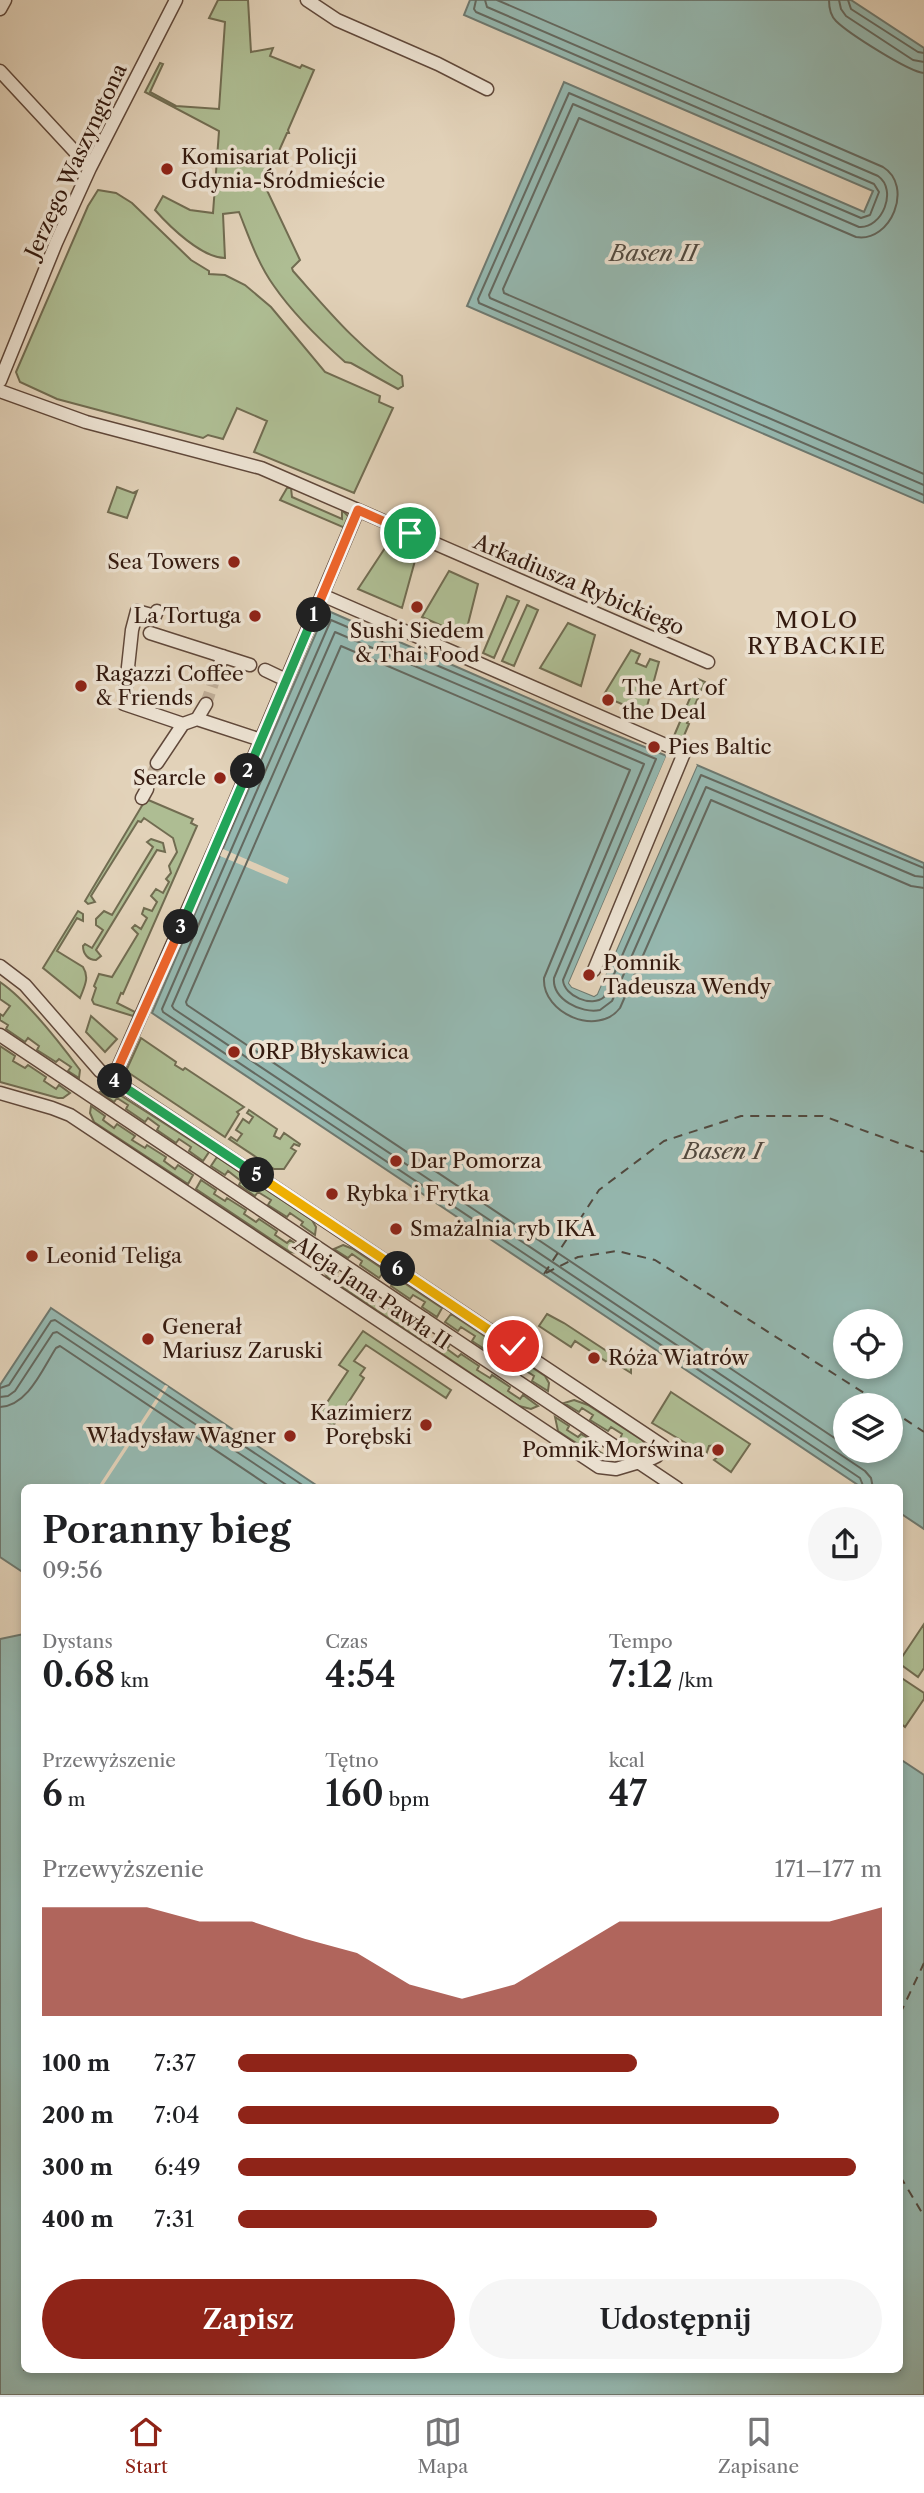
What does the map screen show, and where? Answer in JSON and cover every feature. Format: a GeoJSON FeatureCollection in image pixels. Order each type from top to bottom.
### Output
{"type":"FeatureCollection","features":[{"type":"Feature","properties":{"kind":"street"},"geometry":{"type":"LineString","coordinates":[[0,9],[5,0]]}},
{"type":"Feature","properties":{"kind":"street","name":"Jerzego Waszyngtona"},"geometry":{"type":"LineString","coordinates":[[0,381],[56,243],[90,168],[176,0]]}},
{"type":"Feature","properties":{"kind":"street"},"geometry":{"type":"LineString","coordinates":[[307,0],[337,20],[439,64],[486,89]]}},
{"type":"Feature","properties":{"kind":"street"},"geometry":{"type":"LineString","coordinates":[[0,71],[90,168]]}},
{"type":"Feature","properties":{"kind":"street","name":"Arkadiusza Rybickiego"},"geometry":{"type":"LineString","coordinates":[[0,391],[76,419],[248,464],[708,662]]}},
{"type":"Feature","properties":{"kind":"street"},"geometry":{"type":"LineString","coordinates":[[113,1079],[222,832],[358,510]]}},
{"type":"Feature","properties":{"kind":"street"},"geometry":{"type":"LineString","coordinates":[[322,595],[684,753],[594,970]]}},
{"type":"Feature","properties":{"kind":"street"},"geometry":{"type":"LineString","coordinates":[[157,611],[155,616],[138,611],[141,631],[124,704],[183,724]]}},
{"type":"Feature","properties":{"kind":"street"},"geometry":{"type":"LineString","coordinates":[[141,631],[250,665]]}},
{"type":"Feature","properties":{"kind":"street"},"geometry":{"type":"LineString","coordinates":[[215,677],[223,656]]}},
{"type":"Feature","properties":{"kind":"street"},"geometry":{"type":"LineString","coordinates":[[265,670],[286,680]]}},
{"type":"Feature","properties":{"kind":"street"},"geometry":{"type":"LineString","coordinates":[[197,719],[206,704]]}},
{"type":"Feature","properties":{"kind":"street"},"geometry":{"type":"LineString","coordinates":[[157,762],[183,724],[197,719],[261,740]]}},
{"type":"Feature","properties":{"kind":"street","name":"Aleja Jana Pawła II"},"geometry":{"type":"LineString","coordinates":[[0,966],[25,985],[100,1071],[663,1446],[657,1456],[610,1470],[600,1467],[70,1115],[0,1093]]}},
{"type":"Feature","properties":{"kind":"street"},"geometry":{"type":"LineString","coordinates":[[0,1035],[671,1484]]}},
{"type":"Feature","properties":{"kind":"green space"},"geometry":{"type":"Polygon","coordinates":[[[218,0],[248,0],[251,52],[273,48],[270,56],[300,68],[302,65],[314,70],[289,133],[264,184],[300,260],[292,268],[293,271],[357,341],[402,376],[403,386],[398,389],[345,362],[298,317],[268,278],[239,212],[223,214],[225,258],[216,257],[197,247],[155,210],[163,196],[190,210],[213,213],[219,131],[145,92],[160,63],[163,64],[150,92],[176,106],[219,109],[225,22],[209,18],[218,0]]]}},
{"type":"Feature","properties":{"kind":"green space"},"geometry":{"type":"Polygon","coordinates":[[[98,190],[116,193],[132,203],[191,260],[209,271],[209,274],[225,275],[245,285],[271,307],[325,372],[380,396],[379,402],[393,408],[354,493],[254,452],[267,421],[237,408],[223,439],[208,435],[203,438],[57,399],[20,382],[16,372],[88,206],[98,190]]]}},
{"type":"Feature","properties":{"kind":"green space"},"geometry":{"type":"Polygon","coordinates":[[[117,487],[133,493],[137,491],[127,518],[108,512],[117,487]]]}},
{"type":"Feature","properties":{"kind":"green space"},"geometry":{"type":"Polygon","coordinates":[[[287,488],[291,488],[292,497],[342,519],[342,510],[349,517],[345,528],[280,500],[287,488]]]}},
{"type":"Feature","properties":{"kind":"green space"},"geometry":{"type":"Polygon","coordinates":[[[387,545],[397,549],[394,557],[403,561],[407,553],[416,557],[402,608],[358,589],[387,545]]]}},
{"type":"Feature","properties":{"kind":"green space"},"geometry":{"type":"Polygon","coordinates":[[[449,571],[478,584],[465,636],[422,617],[449,571]]]}},
{"type":"Feature","properties":{"kind":"green space"},"geometry":{"type":"Polygon","coordinates":[[[507,596],[519,601],[494,658],[483,653],[507,596]]]}},
{"type":"Feature","properties":{"kind":"green space"},"geometry":{"type":"Polygon","coordinates":[[[527,605],[538,610],[514,666],[502,661],[527,605]]]}},
{"type":"Feature","properties":{"kind":"green space"},"geometry":{"type":"Polygon","coordinates":[[[568,623],[595,635],[581,686],[540,668],[568,623]]]}},
{"type":"Feature","properties":{"kind":"green space"},"geometry":{"type":"Polygon","coordinates":[[[631,650],[640,654],[636,663],[646,667],[650,659],[659,662],[645,714],[603,696],[631,650]]]}},
{"type":"Feature","properties":{"kind":"green space"},"geometry":{"type":"Polygon","coordinates":[[[698,679],[705,682],[687,723],[689,724],[683,738],[671,743],[698,679]]]}},
{"type":"Feature","properties":{"kind":"green space"},"geometry":{"type":"Polygon","coordinates":[[[146,799],[193,819],[191,823],[197,826],[117,1003],[135,1012],[133,1016],[94,1004],[94,986],[99,974],[112,977],[138,934],[132,928],[135,925],[141,929],[147,918],[142,914],[144,908],[152,911],[157,902],[151,896],[156,889],[163,893],[169,882],[166,879],[171,873],[169,866],[177,852],[173,838],[144,818],[141,822],[138,821],[91,896],[95,902],[88,904],[85,901],[146,799]]]}},
{"type":"Feature","properties":{"kind":"green space"},"geometry":{"type":"Polygon","coordinates":[[[151,839],[163,843],[165,852],[157,850],[96,950],[101,956],[96,960],[88,958],[83,946],[85,944],[92,948],[103,930],[96,925],[96,919],[104,911],[112,915],[153,847],[147,842],[151,839]]]}},
{"type":"Feature","properties":{"kind":"green space"},"geometry":{"type":"Polygon","coordinates":[[[78,911],[83,914],[83,921],[77,918],[57,951],[85,971],[86,982],[80,998],[43,968],[78,911]]]}},
{"type":"Feature","properties":{"kind":"green space"},"geometry":{"type":"Polygon","coordinates":[[[0,982],[32,1011],[53,1035],[80,1070],[79,1078],[68,1071],[71,1067],[59,1059],[56,1062],[37,1050],[39,1046],[28,1038],[25,1042],[6,1029],[8,1025],[0,1020],[0,1014],[3,1016],[10,1006],[0,999],[0,982]]]}},
{"type":"Feature","properties":{"kind":"green space"},"geometry":{"type":"Polygon","coordinates":[[[91,1016],[117,1039],[105,1052],[86,1032],[91,1016]]]}},
{"type":"Feature","properties":{"kind":"green space"},"geometry":{"type":"Polygon","coordinates":[[[141,1038],[176,1062],[175,1065],[183,1070],[185,1068],[244,1107],[237,1112],[239,1114],[225,1137],[126,1071],[141,1038]]]}},
{"type":"Feature","properties":{"kind":"green space"},"geometry":{"type":"Polygon","coordinates":[[[0,1046],[15,1056],[13,1061],[25,1068],[28,1065],[46,1077],[44,1081],[56,1089],[59,1085],[70,1093],[58,1098],[0,1082],[0,1046]]]}},
{"type":"Feature","properties":{"kind":"green space"},"geometry":{"type":"Polygon","coordinates":[[[109,1088],[209,1152],[203,1161],[189,1151],[191,1147],[179,1139],[176,1143],[157,1130],[159,1126],[148,1118],[145,1122],[126,1109],[128,1105],[117,1098],[114,1102],[100,1092],[109,1088]]]}},
{"type":"Feature","properties":{"kind":"green space"},"geometry":{"type":"Polygon","coordinates":[[[91,1106],[105,1116],[103,1120],[114,1128],[117,1124],[135,1136],[132,1140],[145,1148],[147,1145],[166,1157],[164,1161],[175,1169],[178,1165],[193,1175],[188,1184],[94,1122],[90,1113],[91,1106]]]}},
{"type":"Feature","properties":{"kind":"green space"},"geometry":{"type":"Polygon","coordinates":[[[249,1110],[277,1129],[274,1136],[280,1139],[284,1133],[300,1144],[294,1144],[291,1148],[296,1151],[284,1169],[274,1169],[229,1139],[231,1137],[237,1141],[242,1134],[236,1130],[243,1119],[249,1123],[253,1117],[247,1113],[249,1110]]]}},
{"type":"Feature","properties":{"kind":"green space"},"geometry":{"type":"Polygon","coordinates":[[[217,1157],[312,1220],[316,1227],[315,1235],[290,1213],[287,1217],[268,1205],[271,1200],[258,1192],[255,1196],[239,1185],[241,1181],[228,1171],[225,1175],[211,1166],[217,1157]]]}},
{"type":"Feature","properties":{"kind":"green space"},"geometry":{"type":"Polygon","coordinates":[[[201,1180],[216,1190],[214,1194],[225,1201],[227,1198],[246,1210],[244,1214],[256,1222],[259,1219],[277,1231],[275,1235],[287,1243],[290,1240],[305,1250],[290,1252],[196,1189],[201,1180]]]}},
{"type":"Feature","properties":{"kind":"green space"},"geometry":{"type":"Polygon","coordinates":[[[343,1245],[442,1308],[437,1317],[422,1307],[425,1302],[413,1295],[410,1299],[391,1286],[394,1282],[382,1274],[379,1278],[360,1265],[362,1261],[352,1254],[348,1258],[334,1249],[343,1245]]]}},
{"type":"Feature","properties":{"kind":"green space"},"geometry":{"type":"Polygon","coordinates":[[[324,1262],[338,1271],[336,1276],[347,1284],[350,1280],[369,1293],[367,1296],[379,1305],[382,1301],[400,1313],[398,1317],[409,1325],[413,1321],[427,1330],[421,1340],[327,1277],[323,1269],[324,1262]]]}},
{"type":"Feature","properties":{"kind":"green space"},"geometry":{"type":"Polygon","coordinates":[[[451,1314],[545,1376],[549,1383],[548,1391],[532,1381],[534,1376],[523,1369],[520,1373],[502,1360],[504,1356],[492,1348],[489,1352],[472,1341],[475,1336],[461,1327],[458,1331],[445,1322],[451,1314]]]}},
{"type":"Feature","properties":{"kind":"green space"},"geometry":{"type":"Polygon","coordinates":[[[547,1314],[631,1367],[631,1373],[612,1361],[610,1364],[575,1341],[571,1347],[539,1326],[547,1314]]]}},
{"type":"Feature","properties":{"kind":"green space"},"geometry":{"type":"Polygon","coordinates":[[[363,1331],[451,1390],[446,1398],[366,1345],[354,1361],[365,1368],[360,1375],[364,1378],[333,1426],[318,1416],[348,1371],[339,1365],[363,1331]]]}},
{"type":"Feature","properties":{"kind":"green space"},"geometry":{"type":"Polygon","coordinates":[[[435,1336],[458,1357],[461,1354],[479,1366],[477,1370],[490,1378],[492,1375],[510,1387],[508,1391],[520,1399],[523,1395],[538,1406],[531,1409],[519,1406],[429,1345],[435,1336]]]}},
{"type":"Feature","properties":{"kind":"green space"},"geometry":{"type":"Polygon","coordinates":[[[671,1392],[750,1444],[731,1472],[714,1460],[721,1454],[716,1445],[709,1446],[706,1455],[652,1423],[671,1392]]]}},
{"type":"Feature","properties":{"kind":"green space"},"geometry":{"type":"Polygon","coordinates":[[[574,1400],[588,1405],[642,1440],[647,1447],[638,1451],[620,1439],[622,1434],[611,1427],[608,1431],[590,1420],[593,1415],[582,1408],[579,1412],[564,1403],[574,1400]]]}},
{"type":"Feature","properties":{"kind":"green space"},"geometry":{"type":"Polygon","coordinates":[[[555,1417],[569,1426],[567,1430],[578,1437],[581,1434],[598,1444],[595,1449],[607,1456],[610,1452],[617,1457],[603,1460],[564,1435],[558,1431],[555,1417]]]}},
{"type":"Feature","properties":{"kind":"green space"},"geometry":{"type":"Polygon","coordinates":[[[924,1624],[924,1668],[918,1677],[903,1666],[903,1656],[924,1624]]]}},
{"type":"Feature","properties":{"kind":"green space"},"geometry":{"type":"Polygon","coordinates":[[[903,1679],[924,1693],[924,1699],[905,1727],[903,1679]]]}},
{"type":"Feature","properties":{"kind":"water","name":"Basen II"},"geometry":{"type":"Polygon","coordinates":[[[470,0],[851,0],[924,48],[924,503],[467,306],[564,82],[864,212],[873,191],[464,15],[470,0]]]}},
{"type":"Feature","properties":{"kind":"water","name":"Basen I"},"geometry":{"type":"Polygon","coordinates":[[[326,610],[667,756],[569,983],[572,987],[594,996],[597,994],[697,765],[924,863],[924,1529],[903,1515],[903,1484],[857,1484],[152,1013],[326,610]]]}},
{"type":"Feature","properties":{"kind":"water"},"geometry":{"type":"Polygon","coordinates":[[[51,1308],[315,1484],[21,1484],[21,1571],[0,1557],[0,1385],[51,1308]]]}},
{"type":"Feature","properties":{"kind":"water"},"geometry":{"type":"Polygon","coordinates":[[[21,1635],[21,2373],[903,2373],[903,1761],[924,1775],[924,2395],[0,2395],[0,1639],[21,1635]]]}},
{"type":"Feature","properties":{"kind":"pier"},"geometry":{"type":"Polygon","coordinates":[[[668,752],[670,757],[573,982],[594,992],[694,763],[697,765],[594,996],[572,987],[569,983],[668,752]]]}},
{"type":"Feature","properties":{"kind":"pier"},"geometry":{"type":"Polygon","coordinates":[[[223,849],[289,878],[287,884],[220,856],[223,849]]]}},
{"type":"Feature","properties":{"kind":"pier"},"geometry":{"type":"Polygon","coordinates":[[[165,1385],[168,1386],[104,1484],[100,1484],[165,1385]]]}},
{"type":"Feature","properties":{"kind":"ferry route"},"geometry":{"type":"LineString","coordinates":[[544,1274],[599,1190],[664,1141],[741,1116],[823,1116],[924,1152]]}},
{"type":"Feature","properties":{"kind":"ferry route"},"geometry":{"type":"LineString","coordinates":[[546,1273],[578,1257],[617,1251],[655,1260],[864,1393]]}},
{"type":"Feature","properties":{"kind":"ferry route"},"geometry":{"type":"LineString","coordinates":[[903,1418],[924,1432]]}},
{"type":"Feature","properties":{"kind":"ferry route"},"geometry":{"type":"LineString","coordinates":[[903,2008],[924,1963]]}},
{"type":"Feature","properties":{"kind":"ferry route"},"geometry":{"type":"LineString","coordinates":[[903,2181],[924,2216]]}},
{"type":"Feature","properties":{"kind":"tunnel"},"geometry":{"type":"LineString","coordinates":[[206,704],[215,677]]}},
{"type":"Feature","properties":{"kind":"tunnel"},"geometry":{"type":"LineString","coordinates":[[147,789],[157,763]]}},
{"type":"Feature","properties":{"kind":"place","name":"Komisariat Policji Gdynia-Śródmieście"},"geometry":{"type":"Point","coordinates":[167,169]}},
{"type":"Feature","properties":{"kind":"place","name":"Sea Towers"},"geometry":{"type":"Point","coordinates":[234,562]}},
{"type":"Feature","properties":{"kind":"place","name":"Sushi Siedem & Thai Food"},"geometry":{"type":"Point","coordinates":[417,607]}},
{"type":"Feature","properties":{"kind":"place","name":"La Tortuga"},"geometry":{"type":"Point","coordinates":[255,616]}},
{"type":"Feature","properties":{"kind":"place","name":"Ragazzi Coffee & Friends"},"geometry":{"type":"Point","coordinates":[81,686]}},
{"type":"Feature","properties":{"kind":"place","name":"The Art of the Deal"},"geometry":{"type":"Point","coordinates":[608,700]}},
{"type":"Feature","properties":{"kind":"place","name":"Pies Baltic"},"geometry":{"type":"Point","coordinates":[654,747]}},
{"type":"Feature","properties":{"kind":"place","name":"Searcle"},"geometry":{"type":"Point","coordinates":[220,778]}},
{"type":"Feature","properties":{"kind":"place","name":"Pomnik Tadeusza Wendy"},"geometry":{"type":"Point","coordinates":[589,975]}},
{"type":"Feature","properties":{"kind":"place","name":"ORP Błyskawica"},"geometry":{"type":"Point","coordinates":[234,1052]}},
{"type":"Feature","properties":{"kind":"place","name":"Dar Pomorza"},"geometry":{"type":"Point","coordinates":[396,1161]}},
{"type":"Feature","properties":{"kind":"place","name":"Rybka i Frytka"},"geometry":{"type":"Point","coordinates":[332,1194]}},
{"type":"Feature","properties":{"kind":"place","name":"Smażalnia ryb IKA"},"geometry":{"type":"Point","coordinates":[396,1229]}},
{"type":"Feature","properties":{"kind":"place","name":"Leonid Teliga"},"geometry":{"type":"Point","coordinates":[32,1256]}},
{"type":"Feature","properties":{"kind":"place","name":"Generał Mariusz Zaruski"},"geometry":{"type":"Point","coordinates":[148,1339]}},
{"type":"Feature","properties":{"kind":"place","name":"Róża Wiatrów"},"geometry":{"type":"Point","coordinates":[594,1358]}},
{"type":"Feature","properties":{"kind":"place","name":"Kazimierz Porębski"},"geometry":{"type":"Point","coordinates":[426,1425]}},
{"type":"Feature","properties":{"kind":"place","name":"Władysław Wagner"},"geometry":{"type":"Point","coordinates":[290,1436]}},
{"type":"Feature","properties":{"kind":"place","name":"Pomnik Morświna"},"geometry":{"type":"Point","coordinates":[718,1450]}},
{"type":"Feature","properties":{"kind":"district","name":"MOLO RYBACKIE"},"geometry":{"type":"Point","coordinates":[817,633]}},
{"type":"Feature","properties":{"kind":"route"},"geometry":{"type":"LineString","coordinates":[[410,533],[358,510],[222,832],[113,1079],[513,1346]]}}]}
